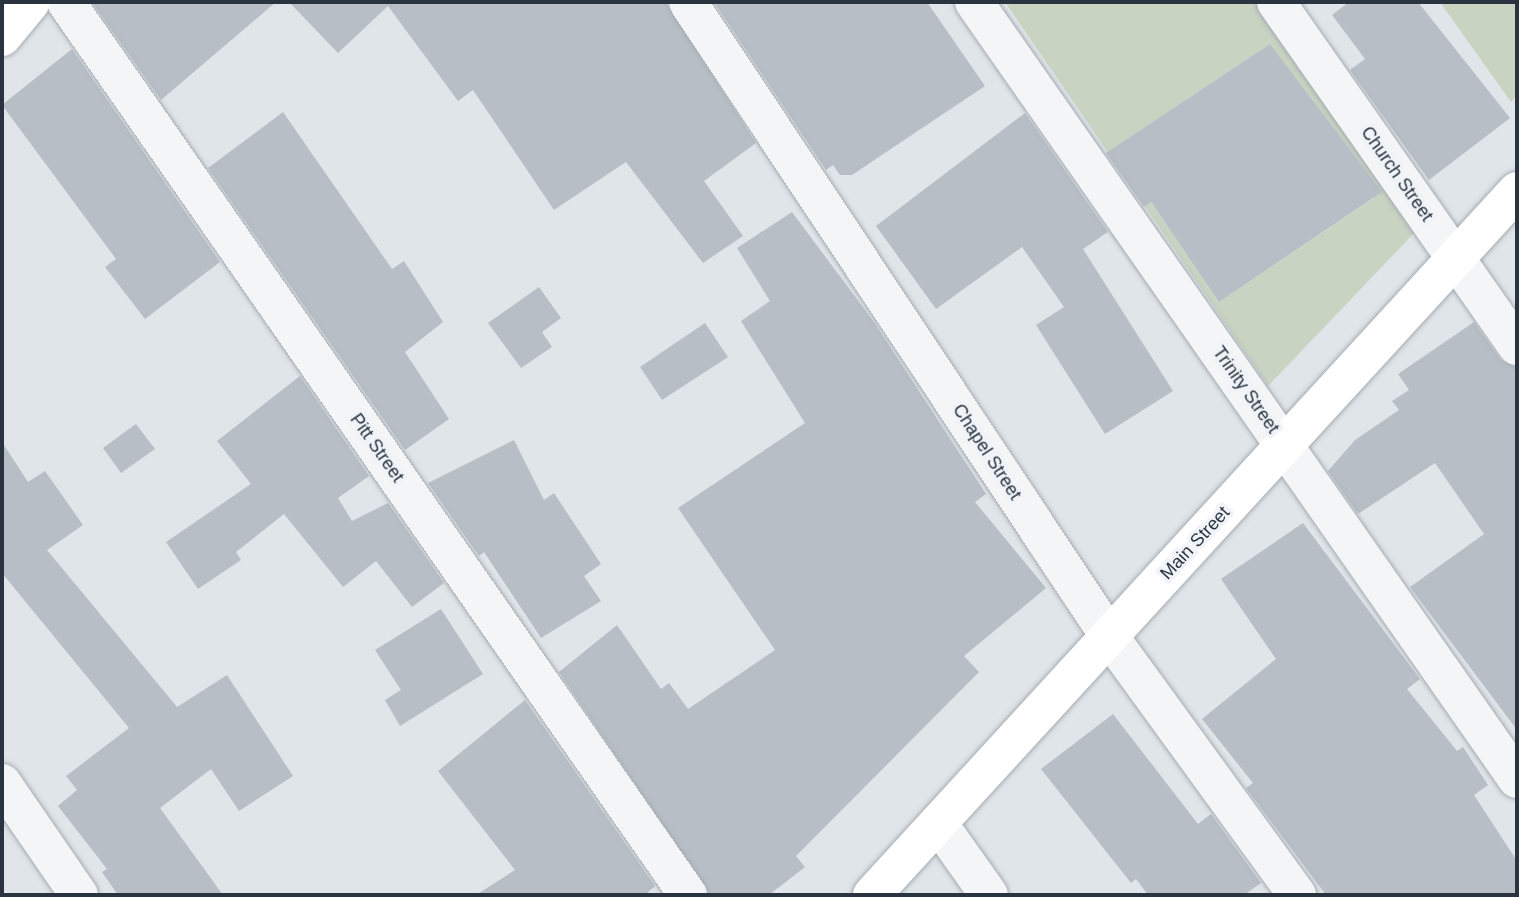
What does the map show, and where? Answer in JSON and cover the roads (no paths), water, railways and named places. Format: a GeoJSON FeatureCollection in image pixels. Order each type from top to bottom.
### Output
{"type":"FeatureCollection","features":[{"type":"Feature","properties":{"kind":"street"},"geometry":{"type":"LineString","coordinates":[[2,37],[31,2]]}},
{"type":"Feature","properties":{"kind":"street","name":"Pitt Street"},"geometry":{"type":"LineString","coordinates":[[66,2],[688,895]]}},
{"type":"Feature","properties":{"kind":"street","name":"Chapel Street"},"geometry":{"type":"LineString","coordinates":[[688,2],[1109,636],[1297,895]]}},
{"type":"Feature","properties":{"kind":"street","name":"Trinity Street"},"geometry":{"type":"LineString","coordinates":[[974,2],[1517,779]]}},
{"type":"Feature","properties":{"kind":"street","name":"Church Street"},"geometry":{"type":"LineString","coordinates":[[1276,2],[1517,346]]}},
{"type":"Feature","properties":{"kind":"street","name":"Main Street"},"geometry":{"type":"LineString","coordinates":[[872,895],[1517,191]]}},
{"type":"Feature","properties":{"kind":"street"},"geometry":{"type":"LineString","coordinates":[[2,783],[79,895]]}},
{"type":"Feature","properties":{"kind":"street"},"geometry":{"type":"LineString","coordinates":[[938,823],[989,895]]}}]}
